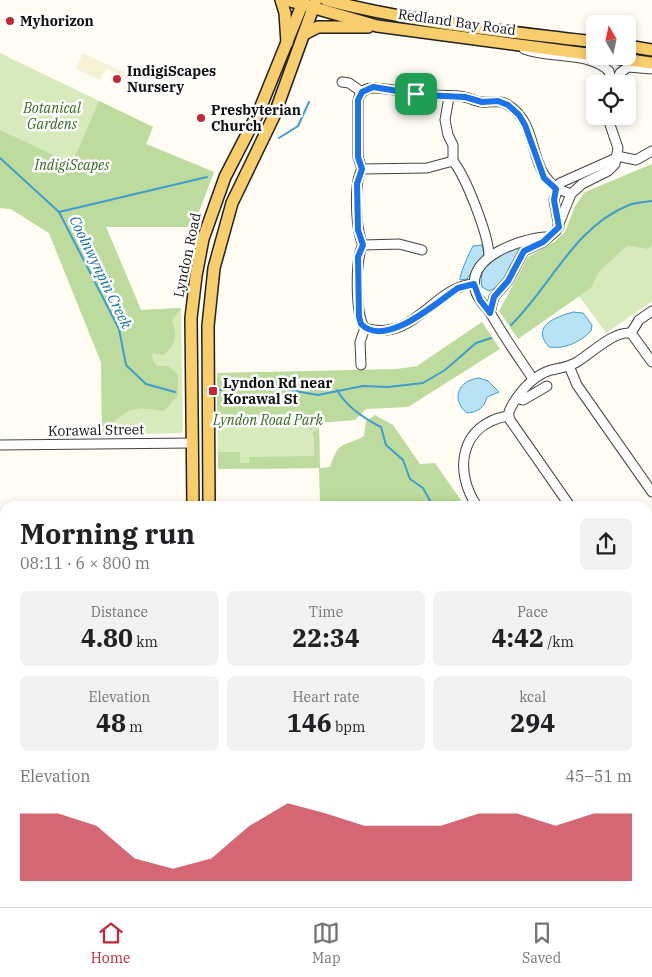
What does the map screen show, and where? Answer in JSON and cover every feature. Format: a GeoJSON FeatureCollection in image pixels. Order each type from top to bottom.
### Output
{"type":"FeatureCollection","features":[{"type":"Feature","properties":{"kind":"main road"},"geometry":{"type":"LineString","coordinates":[[281,0],[285,13],[287,45]]}},
{"type":"Feature","properties":{"kind":"main road","name":"Redland Bay Road"},"geometry":{"type":"LineString","coordinates":[[287,0],[315,4],[377,26],[586,54]]}},
{"type":"Feature","properties":{"kind":"main road","name":"Redland Bay Road"},"geometry":{"type":"LineString","coordinates":[[326,0],[426,21],[586,41]]}},
{"type":"Feature","properties":{"kind":"main road","name":"Lyndon Road"},"geometry":{"type":"LineString","coordinates":[[193,501],[191,318],[203,239],[225,177],[259,111],[303,2]]}},
{"type":"Feature","properties":{"kind":"main road","name":"Lyndon Road"},"geometry":{"type":"LineString","coordinates":[[210,501],[208,326],[215,260],[232,202],[274,116],[315,4]]}},
{"type":"Feature","properties":{"kind":"main road"},"geometry":{"type":"LineString","coordinates":[[304,34],[318,27],[377,26]]}},
{"type":"Feature","properties":{"kind":"main road"},"geometry":{"type":"LineString","coordinates":[[636,47],[652,50]]}},
{"type":"Feature","properties":{"kind":"main road"},"geometry":{"type":"LineString","coordinates":[[636,61],[652,63]]}},
{"type":"Feature","properties":{"kind":"main road"},"geometry":{"type":"LineString","coordinates":[[192,443],[208,442]]}},
{"type":"Feature","properties":{"kind":"street"},"geometry":{"type":"LineString","coordinates":[[510,44],[536,53],[596,62],[609,71],[611,75]]}},
{"type":"Feature","properties":{"kind":"street"},"geometry":{"type":"LineString","coordinates":[[619,75],[628,67],[652,69]]}},
{"type":"Feature","properties":{"kind":"street"},"geometry":{"type":"LineString","coordinates":[[342,82],[349,83],[362,92]]}},
{"type":"Feature","properties":{"kind":"street"},"geometry":{"type":"LineString","coordinates":[[360,365],[360,342],[365,328],[359,317],[358,257],[363,245],[358,230],[357,184],[362,169],[358,157],[358,96],[362,92],[373,87],[449,97],[465,97],[482,102],[498,101],[514,110],[532,140],[544,178],[556,189],[571,194]]}},
{"type":"Feature","properties":{"kind":"street"},"geometry":{"type":"LineString","coordinates":[[449,97],[445,120],[448,135],[453,145],[453,160],[460,170],[489,245],[489,256]]}},
{"type":"Feature","properties":{"kind":"street"},"geometry":{"type":"LineString","coordinates":[[490,313],[494,297],[508,281],[524,251],[548,237],[559,227],[571,194],[582,184],[612,169],[616,157],[617,143],[610,125]]}},
{"type":"Feature","properties":{"kind":"street"},"geometry":{"type":"LineString","coordinates":[[559,227],[554,200],[556,189],[560,184],[569,178],[602,166],[616,157],[636,160],[652,151]]}},
{"type":"Feature","properties":{"kind":"street"},"geometry":{"type":"LineString","coordinates":[[362,169],[427,168],[453,160]]}},
{"type":"Feature","properties":{"kind":"street"},"geometry":{"type":"LineString","coordinates":[[533,379],[480,300],[474,284],[476,273],[489,256],[499,250],[548,237]]}},
{"type":"Feature","properties":{"kind":"street"},"geometry":{"type":"LineString","coordinates":[[363,245],[399,244],[422,250]]}},
{"type":"Feature","properties":{"kind":"street"},"geometry":{"type":"LineString","coordinates":[[489,245],[499,250]]}},
{"type":"Feature","properties":{"kind":"street"},"geometry":{"type":"LineString","coordinates":[[365,328],[376,330],[399,328],[458,288],[474,284]]}},
{"type":"Feature","properties":{"kind":"street"},"geometry":{"type":"LineString","coordinates":[[480,300],[494,297]]}},
{"type":"Feature","properties":{"kind":"street"},"geometry":{"type":"LineString","coordinates":[[631,333],[639,320],[652,312]]}},
{"type":"Feature","properties":{"kind":"street"},"geometry":{"type":"LineString","coordinates":[[631,333],[652,362]]}},
{"type":"Feature","properties":{"kind":"street"},"geometry":{"type":"LineString","coordinates":[[567,501],[508,416],[508,412],[533,379],[549,371],[569,366],[619,334],[631,333]]}},
{"type":"Feature","properties":{"kind":"street"},"geometry":{"type":"LineString","coordinates":[[569,366],[577,385],[652,492]]}},
{"type":"Feature","properties":{"kind":"street"},"geometry":{"type":"LineString","coordinates":[[517,398],[523,400],[546,386]]}},
{"type":"Feature","properties":{"kind":"street"},"geometry":{"type":"LineString","coordinates":[[474,501],[466,488],[466,446],[472,435],[493,420],[508,416]]}},
{"type":"Feature","properties":{"kind":"street","name":"Korawal Street"},"geometry":{"type":"LineString","coordinates":[[0,445],[192,443]]}},
{"type":"Feature","properties":{"kind":"shaded area"},"geometry":{"type":"Polygon","coordinates":[[[83,53],[130,75],[128,79],[106,68],[100,80],[76,69],[83,53]]]}},
{"type":"Feature","properties":{"kind":"green space","name":"IndigiScapes"},"geometry":{"type":"Polygon","coordinates":[[[0,53],[153,127],[146,144],[214,172],[193,227],[106,227],[141,310],[181,308],[183,430],[181,433],[102,435],[101,362],[49,233],[11,209],[0,208],[0,53]]]}},
{"type":"Feature","properties":{"kind":"green space","name":"IndigiScapes"},"geometry":{"type":"Polygon","coordinates":[[[99,101],[153,127],[146,144],[214,172],[193,227],[106,227],[141,310],[181,308],[172,320],[175,331],[174,343],[164,355],[152,353],[153,361],[157,366],[169,366],[178,375],[178,395],[164,411],[143,408],[128,411],[116,420],[102,435],[101,362],[49,233],[11,209],[0,208],[0,130],[72,164],[99,101]]]}},
{"type":"Feature","properties":{"kind":"green space"},"geometry":{"type":"Polygon","coordinates":[[[652,164],[652,246],[647,249],[627,246],[599,272],[591,288],[518,339],[499,311],[528,257],[554,242],[565,232],[575,206],[585,192],[652,164]]]}},
{"type":"Feature","properties":{"kind":"green space"},"geometry":{"type":"Polygon","coordinates":[[[627,246],[647,249],[652,246],[652,301],[606,333],[579,296],[591,288],[599,272],[627,246]]]}},
{"type":"Feature","properties":{"kind":"green space"},"geometry":{"type":"Polygon","coordinates":[[[482,322],[500,349],[408,407],[366,409],[355,420],[319,423],[310,430],[292,414],[217,415],[217,373],[397,369],[417,366],[482,322]]]}},
{"type":"Feature","properties":{"kind":"green space","name":"Lyndon Road Park"},"geometry":{"type":"Polygon","coordinates":[[[318,371],[320,468],[218,469],[217,373],[318,371]]]}},
{"type":"Feature","properties":{"kind":"green space"},"geometry":{"type":"Polygon","coordinates":[[[375,415],[393,425],[420,464],[435,463],[462,501],[320,501],[319,468],[218,469],[218,452],[240,452],[240,463],[249,463],[249,457],[314,456],[314,436],[312,433],[319,429],[320,468],[330,467],[339,448],[364,436],[366,421],[375,415]]]}},
{"type":"Feature","properties":{"kind":"water"},"geometry":{"type":"Polygon","coordinates":[[[482,245],[484,254],[467,279],[460,280],[473,246],[482,245]]]}},
{"type":"Feature","properties":{"kind":"water"},"geometry":{"type":"Polygon","coordinates":[[[513,249],[520,249],[512,267],[500,284],[489,291],[482,287],[482,273],[489,262],[513,249]]]}},
{"type":"Feature","properties":{"kind":"water"},"geometry":{"type":"Polygon","coordinates":[[[573,312],[583,313],[592,325],[591,331],[582,339],[571,344],[561,347],[549,347],[542,333],[544,328],[553,320],[573,312]]]}},
{"type":"Feature","properties":{"kind":"water"},"geometry":{"type":"Polygon","coordinates":[[[479,378],[488,381],[499,392],[487,397],[480,409],[467,413],[459,402],[459,391],[466,382],[479,378]]]}},
{"type":"Feature","properties":{"kind":"waterway"},"geometry":{"type":"LineString","coordinates":[[279,138],[298,126],[309,102]]}},
{"type":"Feature","properties":{"kind":"waterway","name":"Coolnwynpin Creek"},"geometry":{"type":"LineString","coordinates":[[0,158],[59,212],[119,329],[126,365],[146,384],[175,392]]}},
{"type":"Feature","properties":{"kind":"waterway"},"geometry":{"type":"LineString","coordinates":[[59,212],[207,177]]}},
{"type":"Feature","properties":{"kind":"waterway","name":"Coolnwynpin Creek"},"geometry":{"type":"LineString","coordinates":[[511,325],[539,293],[578,242],[593,228],[610,215],[629,205],[652,201]]}},
{"type":"Feature","properties":{"kind":"waterway","name":"Coolnwynpin Creek"},"geometry":{"type":"LineString","coordinates":[[220,390],[255,384],[318,395],[363,386],[388,387],[423,383],[445,370],[476,343],[491,338]]}},
{"type":"Feature","properties":{"kind":"waterway","name":"Coolnwynpin Creek"},"geometry":{"type":"LineString","coordinates":[[337,390],[356,412],[381,427],[386,445],[403,460],[410,479],[423,488],[430,501]]}},
{"type":"Feature","properties":{"kind":"place","name":"Myhorizon"},"geometry":{"type":"Point","coordinates":[10,21]}},
{"type":"Feature","properties":{"kind":"place","name":"IndigiScapes Nursery"},"geometry":{"type":"Point","coordinates":[117,79]}},
{"type":"Feature","properties":{"kind":"place","name":"Presbyterian Church"},"geometry":{"type":"Point","coordinates":[201,118]}},
{"type":"Feature","properties":{"kind":"place","name":"Lyndon Rd near Korawal St"},"geometry":{"type":"Point","coordinates":[213,391]}},
{"type":"Feature","properties":{"kind":"route"},"geometry":{"type":"LineString","coordinates":[[373,87],[416,94],[460,96],[482,102],[498,101],[503,102],[514,110],[525,125],[532,140],[544,178],[556,189],[554,200],[559,227],[543,242],[524,251],[508,281],[494,297],[490,313],[480,300],[474,284],[468,284],[462,285],[406,325],[391,330],[371,330],[361,324],[359,317],[358,257],[363,245],[358,230],[357,184],[362,169],[358,157],[358,96],[373,87]]}},
{"type":"Feature","properties":{"kind":"park label","name":"Botanical Gardens"},"geometry":{"type":"Point","coordinates":[52,116]}}]}
